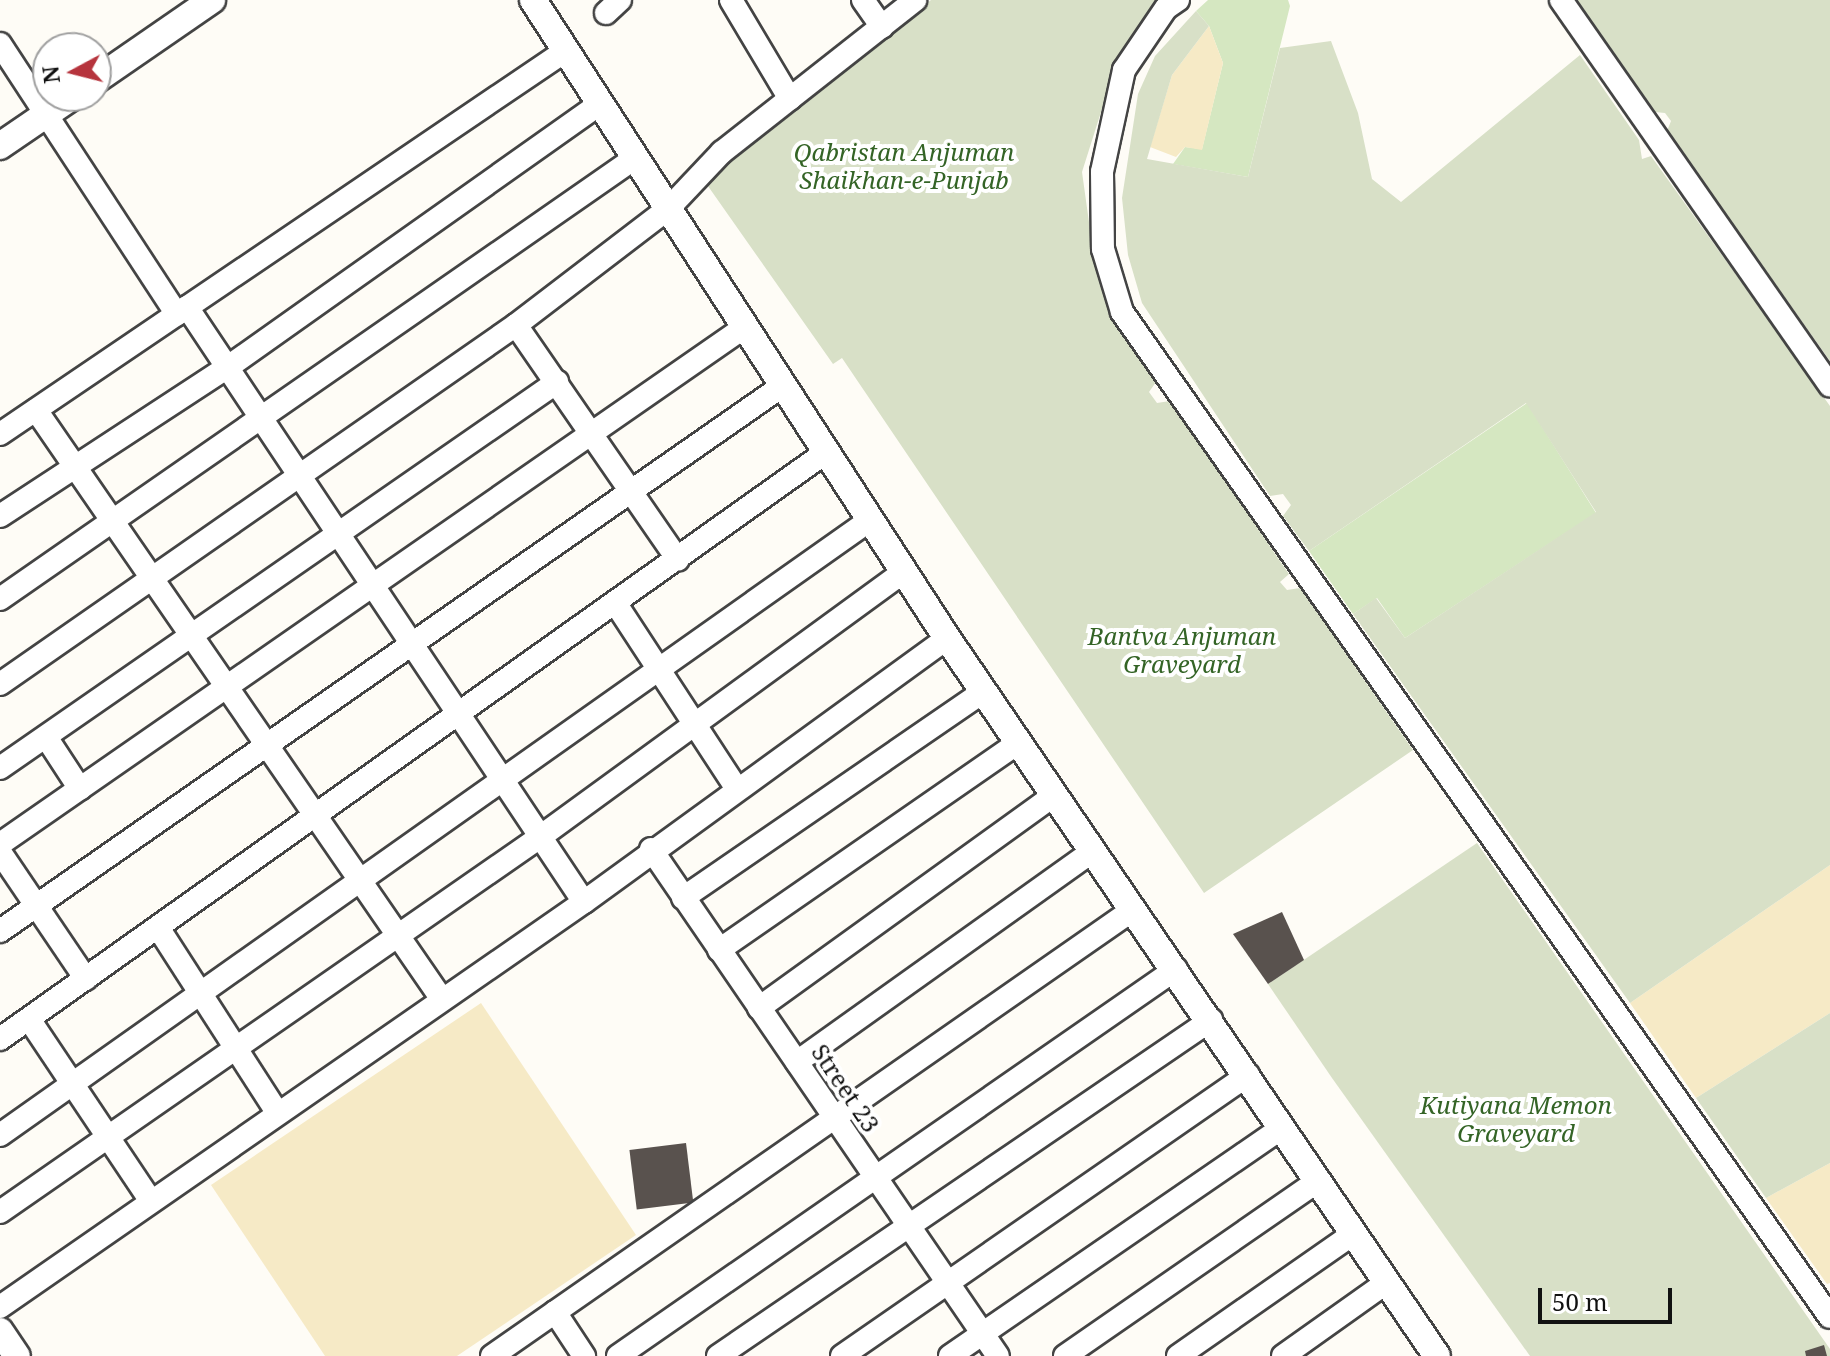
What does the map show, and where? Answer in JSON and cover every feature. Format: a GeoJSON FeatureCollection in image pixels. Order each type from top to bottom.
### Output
{"type":"FeatureCollection","features":[{"type":"Feature","properties":{"kind":"street"},"geometry":{"type":"LineString","coordinates":[[112,69],[212,0]]}},
{"type":"Feature","properties":{"kind":"street"},"geometry":{"type":"LineString","coordinates":[[533,0],[947,638],[1211,1020],[1437,1356]]}},
{"type":"Feature","properties":{"kind":"street"},"geometry":{"type":"LineString","coordinates":[[731,0],[790,99]]}},
{"type":"Feature","properties":{"kind":"street"},"geometry":{"type":"LineString","coordinates":[[863,0],[882,27]]}},
{"type":"Feature","properties":{"kind":"street"},"geometry":{"type":"LineString","coordinates":[[0,684],[298,472],[516,325],[669,208],[722,152],[915,0]]}},
{"type":"Feature","properties":{"kind":"street"},"geometry":{"type":"LineString","coordinates":[[1178,0],[1166,8],[1124,70],[1102,172],[1103,249],[1122,312],[1830,1317]]}},
{"type":"Feature","properties":{"kind":"street"},"geometry":{"type":"LineString","coordinates":[[1561,0],[1830,385]]}},
{"type":"Feature","properties":{"kind":"street"},"geometry":{"type":"LineString","coordinates":[[0,44],[182,311],[228,367],[584,902]]}},
{"type":"Feature","properties":{"kind":"street"},"geometry":{"type":"LineString","coordinates":[[0,434],[565,51]]}},
{"type":"Feature","properties":{"kind":"street"},"geometry":{"type":"LineString","coordinates":[[0,516],[228,367],[600,104]]}},
{"type":"Feature","properties":{"kind":"street"},"geometry":{"type":"LineString","coordinates":[[0,146],[50,112]]}},
{"type":"Feature","properties":{"kind":"street"},"geometry":{"type":"LineString","coordinates":[[0,599],[635,158]]}},
{"type":"Feature","properties":{"kind":"street"},"geometry":{"type":"LineString","coordinates":[[516,325],[678,560]]}},
{"type":"Feature","properties":{"kind":"street"},"geometry":{"type":"LineString","coordinates":[[0,844],[746,326]]}},
{"type":"Feature","properties":{"kind":"street"},"geometry":{"type":"LineString","coordinates":[[0,768],[557,382]]}},
{"type":"Feature","properties":{"kind":"street"},"geometry":{"type":"LineString","coordinates":[[0,931],[782,386]]}},
{"type":"Feature","properties":{"kind":"street"},"geometry":{"type":"LineString","coordinates":[[36,410],[441,998]]}},
{"type":"Feature","properties":{"kind":"street"},"geometry":{"type":"LineString","coordinates":[[0,1039],[317,819],[825,453]]}},
{"type":"Feature","properties":{"kind":"street"},"geometry":{"type":"LineString","coordinates":[[0,1135],[870,520]]}},
{"type":"Feature","properties":{"kind":"street"},"geometry":{"type":"LineString","coordinates":[[0,1212],[540,837],[904,572]]}},
{"type":"Feature","properties":{"kind":"street"},"geometry":{"type":"LineString","coordinates":[[616,604],[737,789]]}},
{"type":"Feature","properties":{"kind":"street"},"geometry":{"type":"LineString","coordinates":[[0,1307],[441,998],[584,902],[651,849],[947,638]]}},
{"type":"Feature","properties":{"kind":"street"},"geometry":{"type":"LineString","coordinates":[[683,898],[983,692]]}},
{"type":"Feature","properties":{"kind":"street"},"geometry":{"type":"LineString","coordinates":[[46,737],[80,789]]}},
{"type":"Feature","properties":{"kind":"street"},"geometry":{"type":"LineString","coordinates":[[719,950],[1018,743]]}},
{"type":"Feature","properties":{"kind":"street"},"geometry":{"type":"LineString","coordinates":[[759,1008],[1054,795]]}},
{"type":"Feature","properties":{"kind":"street","name":"Street 23"},"geometry":{"type":"LineString","coordinates":[[651,849],[998,1356]]}},
{"type":"Feature","properties":{"kind":"street"},"geometry":{"type":"LineString","coordinates":[[797,1062],[1093,851]]}},
{"type":"Feature","properties":{"kind":"street"},"geometry":{"type":"LineString","coordinates":[[0,852],[86,979]]}},
{"type":"Feature","properties":{"kind":"street"},"geometry":{"type":"LineString","coordinates":[[492,1356],[1134,909]]}},
{"type":"Feature","properties":{"kind":"street"},"geometry":{"type":"LineString","coordinates":[[159,929],[277,1112]]}},
{"type":"Feature","properties":{"kind":"street"},"geometry":{"type":"LineString","coordinates":[[618,1356],[1176,969]]}},
{"type":"Feature","properties":{"kind":"street"},"geometry":{"type":"LineString","coordinates":[[29,1019],[151,1201]]}},
{"type":"Feature","properties":{"kind":"street"},"geometry":{"type":"LineString","coordinates":[[718,1356],[1211,1020]]}},
{"type":"Feature","properties":{"kind":"street"},"geometry":{"type":"LineString","coordinates":[[842,1356],[1248,1075]]}},
{"type":"Feature","properties":{"kind":"street"},"geometry":{"type":"LineString","coordinates":[[950,1356],[1283,1127]]}},
{"type":"Feature","properties":{"kind":"street"},"geometry":{"type":"LineString","coordinates":[[1065,1356],[1319,1180]]}},
{"type":"Feature","properties":{"kind":"street"},"geometry":{"type":"LineString","coordinates":[[1178,1356],[1354,1233]]}},
{"type":"Feature","properties":{"kind":"street"},"geometry":{"type":"LineString","coordinates":[[1283,1356],[1387,1282]]}},
{"type":"Feature","properties":{"kind":"street"},"geometry":{"type":"LineString","coordinates":[[555,1312],[584,1356]]}},
{"type":"Feature","properties":{"kind":"street"},"geometry":{"type":"LineString","coordinates":[[0,1331],[17,1356]]}},
{"type":"Feature","properties":{"kind":"green space"},"geometry":{"type":"Polygon","coordinates":[[[931,0],[1166,0],[1113,74],[1082,172],[1094,258],[1116,323],[1156,382],[1149,392],[1157,403],[1170,401],[1289,574],[1280,582],[1287,590],[1300,588],[1413,750],[1204,893],[842,358],[833,364],[703,179],[931,0]]]}},
{"type":"Feature","properties":{"kind":"green space"},"geometry":{"type":"Polygon","coordinates":[[[1208,0],[1288,0],[1290,6],[1248,177],[1173,164],[1185,147],[1202,149],[1223,63],[1209,26],[1196,11],[1208,0]]]}},
{"type":"Feature","properties":{"kind":"green space"},"geometry":{"type":"Polygon","coordinates":[[[1575,0],[1830,0],[1830,361],[1667,131],[1671,121],[1665,113],[1655,112],[1575,0]]]}},
{"type":"Feature","properties":{"kind":"green space"},"geometry":{"type":"Polygon","coordinates":[[[1196,11],[1209,26],[1172,75],[1147,159],[1248,177],[1280,48],[1331,41],[1358,113],[1372,179],[1401,202],[1580,55],[1639,140],[1642,159],[1651,156],[1830,406],[1830,865],[1630,1003],[1353,614],[1376,598],[1405,638],[1596,512],[1526,403],[1309,551],[1283,516],[1291,505],[1283,494],[1270,496],[1142,303],[1128,255],[1122,198],[1138,94],[1155,56],[1196,11]]]}},
{"type":"Feature","properties":{"kind":"green space"},"geometry":{"type":"Polygon","coordinates":[[[1527,403],[1596,513],[1405,638],[1377,598],[1353,614],[1309,551],[1527,403]]]}},
{"type":"Feature","properties":{"kind":"green space","name":"Kutiyana Memon Graveyard"},"geometry":{"type":"Polygon","coordinates":[[[1477,843],[1830,1349],[1830,1356],[1530,1356],[1332,1078],[1268,984],[1477,843]]]}},
{"type":"Feature","properties":{"kind":"green space"},"geometry":{"type":"Polygon","coordinates":[[[1830,1013],[1830,1163],[1766,1198],[1696,1098],[1830,1013]]]}},
{"type":"Feature","properties":{"kind":"sand"},"geometry":{"type":"Polygon","coordinates":[[[1209,26],[1223,63],[1202,150],[1185,147],[1176,157],[1150,147],[1172,75],[1209,26]]]}},
{"type":"Feature","properties":{"kind":"sand"},"geometry":{"type":"Polygon","coordinates":[[[1830,865],[1830,1013],[1696,1098],[1630,1003],[1830,865]]]}},
{"type":"Feature","properties":{"kind":"sand"},"geometry":{"type":"Polygon","coordinates":[[[481,1003],[636,1235],[457,1356],[325,1356],[211,1185],[481,1003]]]}},
{"type":"Feature","properties":{"kind":"sand"},"geometry":{"type":"Polygon","coordinates":[[[1830,1163],[1830,1283],[1827,1284],[1766,1198],[1830,1163]]]}},
{"type":"Feature","properties":{"kind":"building"},"geometry":{"type":"Polygon","coordinates":[[[1282,912],[1304,960],[1268,984],[1233,934],[1282,912]]]}},
{"type":"Feature","properties":{"kind":"building"},"geometry":{"type":"Polygon","coordinates":[[[686,1143],[693,1203],[637,1209],[629,1150],[686,1143]]]}},
{"type":"Feature","properties":{"kind":"building"},"geometry":{"type":"Polygon","coordinates":[[[1824,1345],[1827,1356],[1806,1356],[1805,1351],[1824,1345]]]}},
{"type":"Feature","properties":{"kind":"park label","name":"Qabristan Anjuman Shaikhan-e-Punjab"},"geometry":{"type":"Point","coordinates":[904,166]}},
{"type":"Feature","properties":{"kind":"park label","name":"Bantva Anjuman Graveyard"},"geometry":{"type":"Point","coordinates":[1182,650]}}]}
